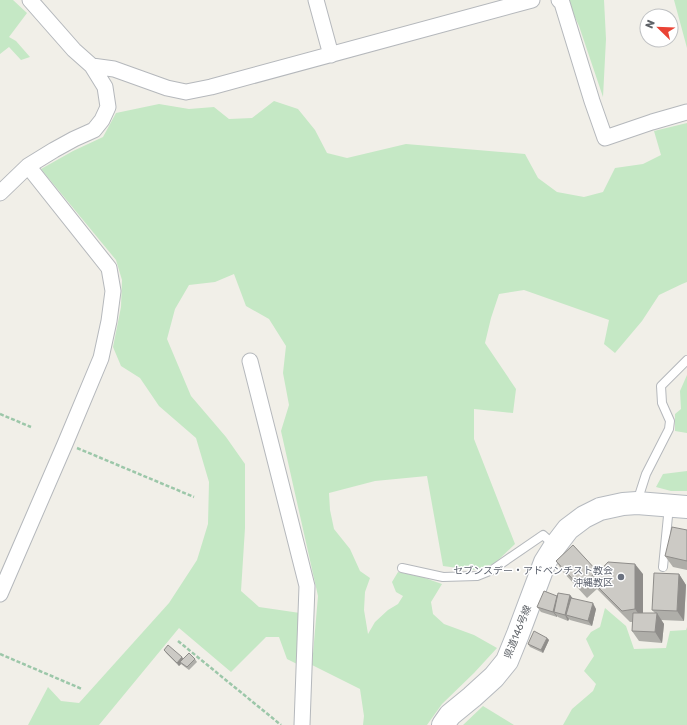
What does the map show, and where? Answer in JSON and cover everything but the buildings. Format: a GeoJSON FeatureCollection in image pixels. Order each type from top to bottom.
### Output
{"type":"FeatureCollection","features":[{"type":"Feature","properties":{"kind":"main road","name":"県道146号線"},"geometry":{"type":"LineString","coordinates":[[443,725],[450,715],[494,677],[507,661],[545,562],[568,529],[584,517],[600,509],[623,504],[637,503],[678,506]]}},
{"type":"Feature","properties":{"kind":"street"},"geometry":{"type":"LineString","coordinates":[[0,193],[28,166],[74,139],[94,130],[102,120],[108,107],[105,87],[92,66],[74,50],[30,0]]}},
{"type":"Feature","properties":{"kind":"street"},"geometry":{"type":"LineString","coordinates":[[316,0],[331,54]]}},
{"type":"Feature","properties":{"kind":"street"},"geometry":{"type":"LineString","coordinates":[[92,66],[114,69],[167,88],[186,92],[211,87],[532,0]]}},
{"type":"Feature","properties":{"kind":"street"},"geometry":{"type":"LineString","coordinates":[[559,0],[562,3],[605,138],[687,112]]}},
{"type":"Feature","properties":{"kind":"street"},"geometry":{"type":"LineString","coordinates":[[0,594],[65,444],[100,358],[109,321],[113,291],[108,268],[28,166]]}},
{"type":"Feature","properties":{"kind":"street"},"geometry":{"type":"LineString","coordinates":[[250,361],[307,586],[302,725]]}},
{"type":"Feature","properties":{"kind":"lane"},"geometry":{"type":"LineString","coordinates":[[637,503],[646,474],[669,429],[670,421],[662,403],[661,386],[687,360]]}},
{"type":"Feature","properties":{"kind":"lane"},"geometry":{"type":"LineString","coordinates":[[663,568],[678,506]]}},
{"type":"Feature","properties":{"kind":"lane"},"geometry":{"type":"LineString","coordinates":[[402,568],[443,577],[477,576],[492,570],[543,535],[555,546]]}},
{"type":"Feature","properties":{"kind":"path"},"geometry":{"type":"LineString","coordinates":[[0,414],[31,427]]}},
{"type":"Feature","properties":{"kind":"path"},"geometry":{"type":"LineString","coordinates":[[65,444],[194,497]]}},
{"type":"Feature","properties":{"kind":"path"},"geometry":{"type":"LineString","coordinates":[[178,641],[281,725]]}},
{"type":"Feature","properties":{"kind":"path"},"geometry":{"type":"LineString","coordinates":[[0,654],[82,689]]}},
{"type":"Feature","properties":{"kind":"green space"},"geometry":{"type":"Polygon","coordinates":[[[0,0],[13,0],[27,13],[9,37],[16,41],[30,57],[21,60],[9,47],[0,54],[0,0]]]}},
{"type":"Feature","properties":{"kind":"green space"},"geometry":{"type":"Polygon","coordinates":[[[567,0],[604,0],[606,39],[603,97],[579,26],[567,0]]]}},
{"type":"Feature","properties":{"kind":"green space"},"geometry":{"type":"Polygon","coordinates":[[[674,0],[687,0],[687,48],[679,18],[679,8],[676,8],[674,0]]]}},
{"type":"Feature","properties":{"kind":"green space"},"geometry":{"type":"Polygon","coordinates":[[[274,101],[298,109],[315,130],[327,153],[347,158],[406,144],[525,154],[538,178],[557,192],[584,197],[603,192],[615,168],[643,164],[661,155],[654,131],[687,123],[687,282],[659,295],[642,321],[615,353],[604,344],[609,320],[524,290],[499,294],[485,343],[516,389],[513,413],[474,409],[474,439],[515,544],[494,564],[473,570],[443,566],[427,476],[375,481],[329,493],[330,510],[334,529],[350,549],[360,571],[370,578],[365,592],[364,610],[368,634],[375,622],[388,610],[398,604],[403,596],[396,592],[392,582],[398,572],[422,577],[442,584],[431,602],[433,614],[444,624],[474,635],[497,648],[442,704],[427,725],[363,725],[364,716],[360,689],[312,665],[318,596],[281,431],[289,405],[283,373],[286,346],[269,319],[246,306],[234,274],[215,282],[189,285],[175,309],[167,339],[191,396],[226,437],[245,464],[245,528],[241,591],[259,607],[300,613],[297,664],[287,659],[279,637],[266,637],[231,672],[179,628],[99,725],[28,725],[48,687],[61,701],[79,703],[169,603],[197,560],[208,524],[209,482],[196,438],[159,406],[140,378],[121,366],[113,347],[121,307],[122,280],[116,260],[41,169],[73,151],[103,137],[116,113],[159,104],[189,109],[214,107],[229,119],[252,118],[274,101]]]}},
{"type":"Feature","properties":{"kind":"green space"},"geometry":{"type":"Polygon","coordinates":[[[687,375],[687,433],[675,431],[675,414],[681,409],[680,391],[687,375]]]}},
{"type":"Feature","properties":{"kind":"green space"},"geometry":{"type":"Polygon","coordinates":[[[687,471],[687,491],[671,491],[656,487],[663,474],[687,471]]]}},
{"type":"Feature","properties":{"kind":"green space"},"geometry":{"type":"Polygon","coordinates":[[[605,608],[626,626],[634,649],[666,648],[670,631],[686,630],[687,627],[687,725],[563,725],[572,709],[593,691],[596,684],[584,671],[594,656],[586,639],[591,632],[600,627],[605,608]]]}},
{"type":"Feature","properties":{"kind":"green space"},"geometry":{"type":"Polygon","coordinates":[[[483,706],[514,725],[463,725],[483,706]]]}},
{"type":"Feature","properties":{"kind":"place","name":"セブンスデー・アドベンチスト教会 沖縄教区"},"geometry":{"type":"Point","coordinates":[621,577]}}]}
